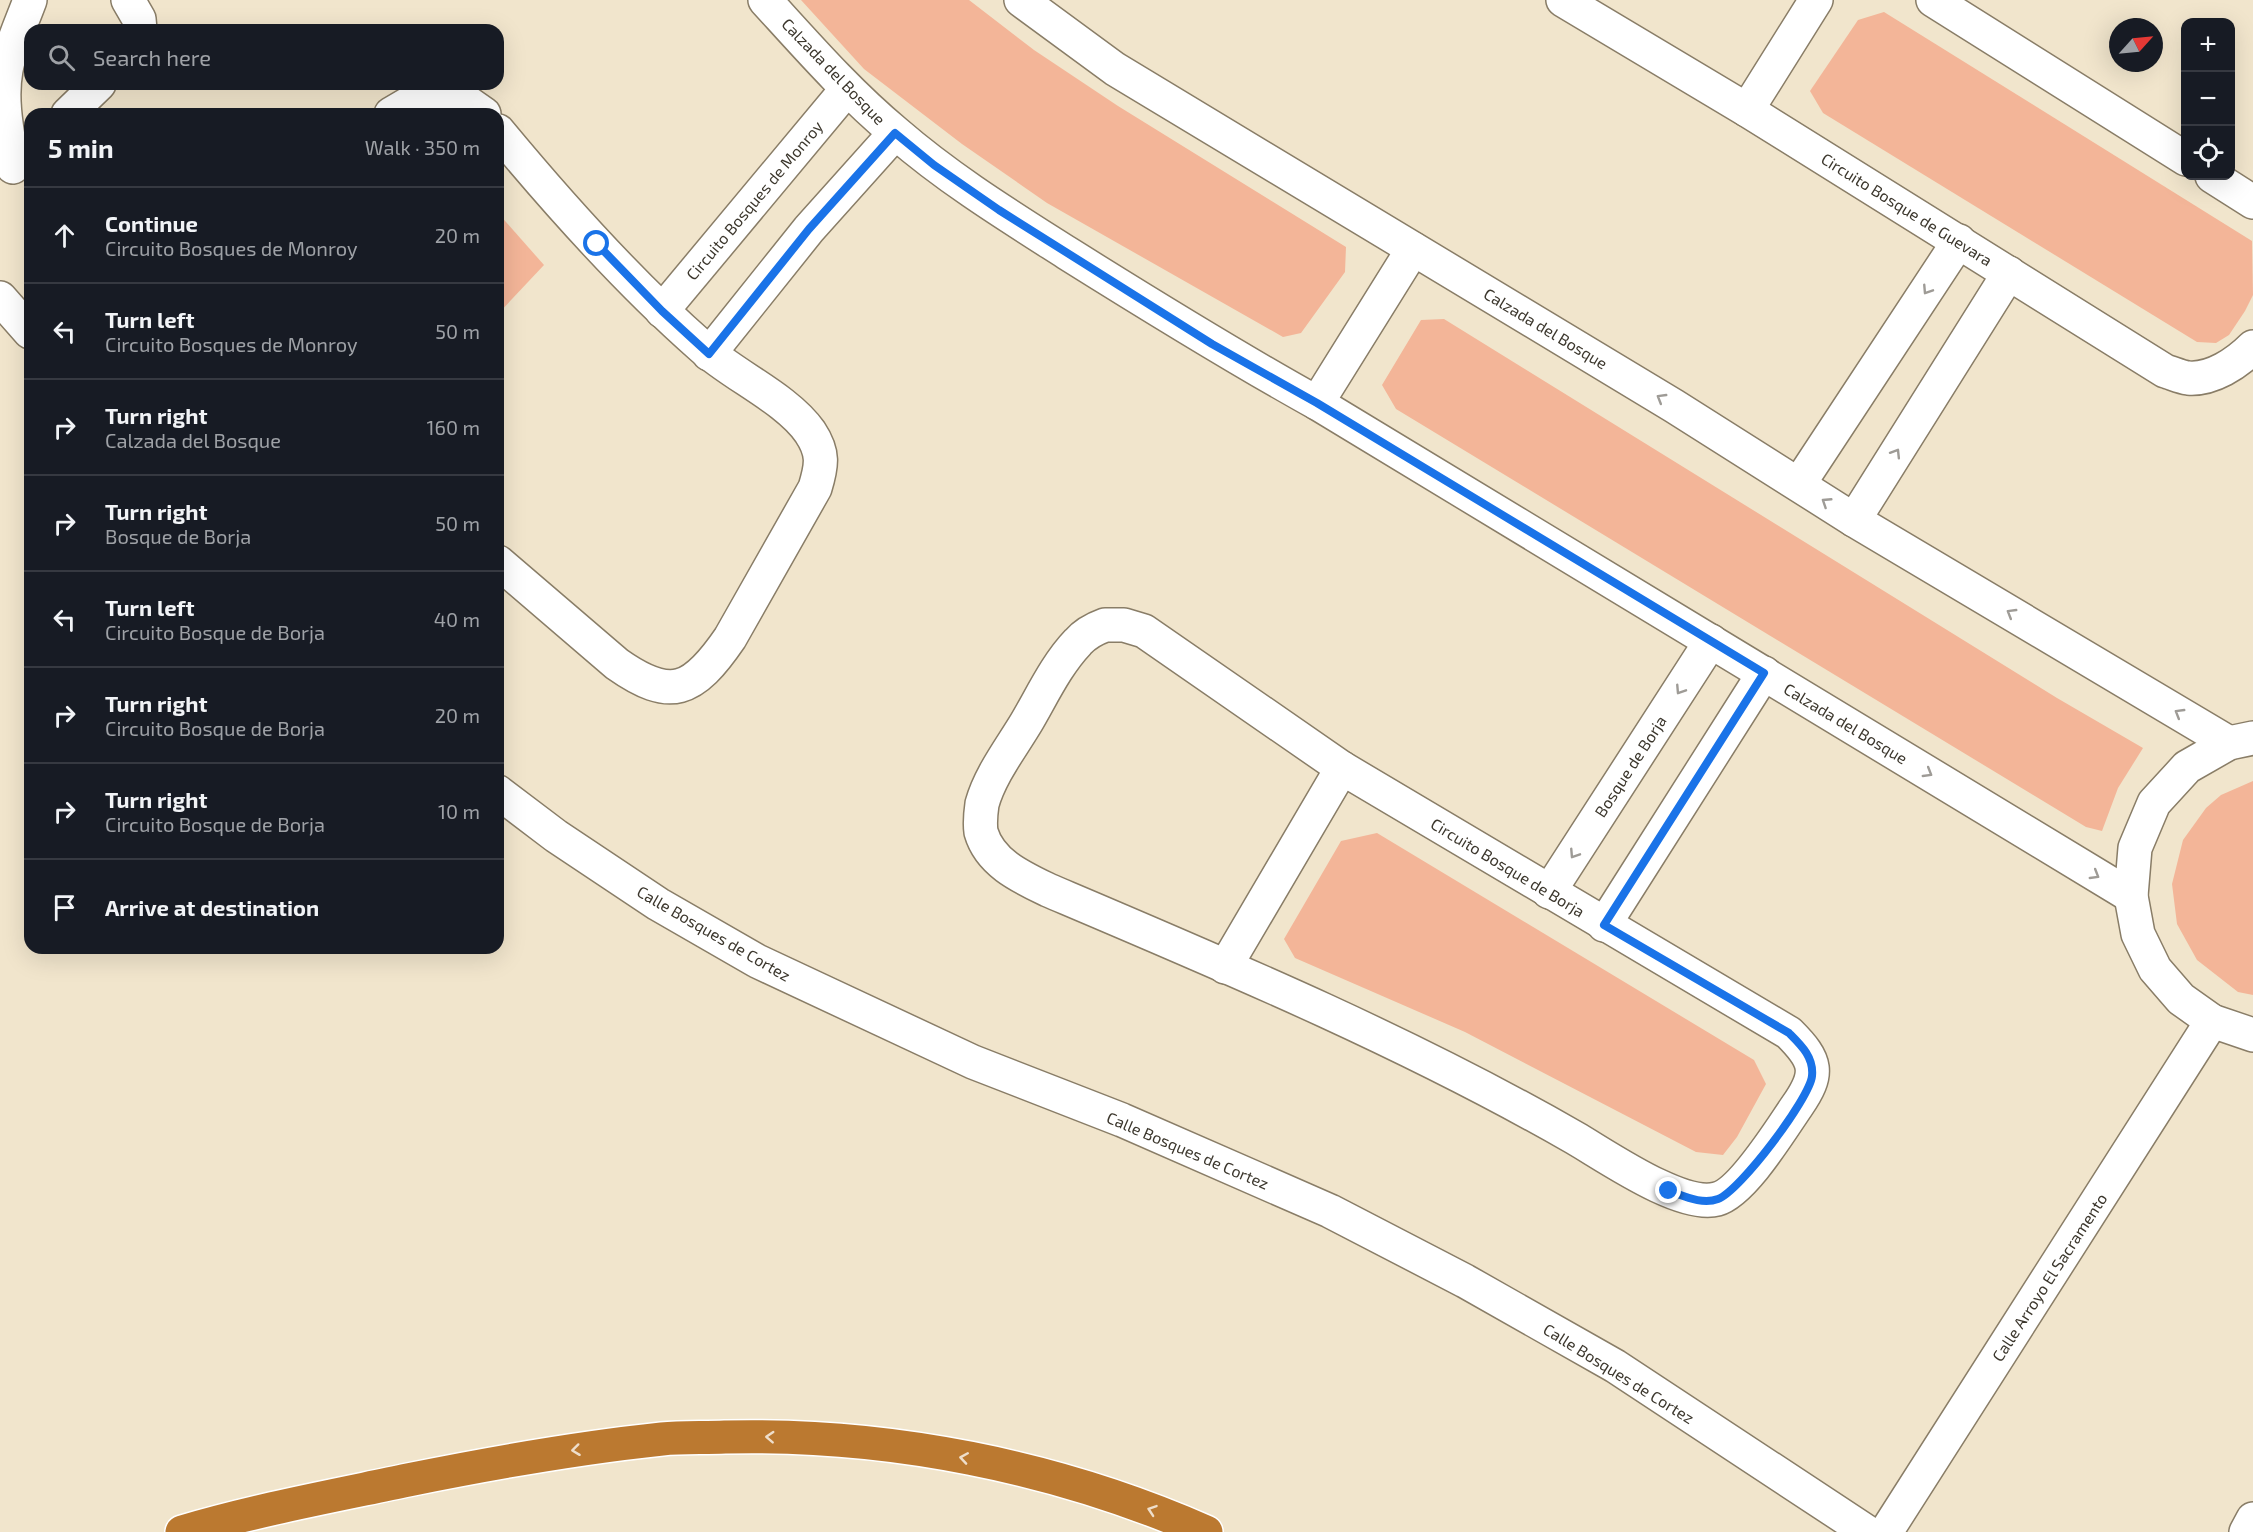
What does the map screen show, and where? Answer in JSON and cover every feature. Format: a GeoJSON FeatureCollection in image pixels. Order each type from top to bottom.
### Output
{"type":"FeatureCollection","features":[{"type":"Feature","properties":{"kind":"highway"},"geometry":{"type":"LineString","coordinates":[[182,1532],[323,1497],[525,1457],[664,1439],[761,1436],[867,1442],[984,1461],[1077,1484],[1171,1517],[1206,1532]]}},
{"type":"Feature","properties":{"kind":"street"},"geometry":{"type":"LineString","coordinates":[[14,165],[4,110],[4,87],[6,68],[30,0]]}},
{"type":"Feature","properties":{"kind":"street"},"geometry":{"type":"LineString","coordinates":[[128,0],[139,24]]}},
{"type":"Feature","properties":{"kind":"street","name":"Calzada del Bosque"},"geometry":{"type":"LineString","coordinates":[[765,0],[847,89],[895,133],[934,165],[999,210],[1212,344],[1317,403],[2131,896]]}},
{"type":"Feature","properties":{"kind":"street","name":"Calzada del Bosque"},"geometry":{"type":"LineString","coordinates":[[1021,0],[1115,69],[1516,309],[1854,520],[2241,740]]}},
{"type":"Feature","properties":{"kind":"street","name":"Circuito Bosque de Guevara"},"geometry":{"type":"LineString","coordinates":[[1563,0],[1747,110],[2165,371],[2187,378],[2205,378],[2244,355],[2253,347]]}},
{"type":"Feature","properties":{"kind":"street"},"geometry":{"type":"LineString","coordinates":[[1747,110],[1816,0]]}},
{"type":"Feature","properties":{"kind":"street"},"geometry":{"type":"LineString","coordinates":[[1933,0],[2181,156]]}},
{"type":"Feature","properties":{"kind":"street","name":"Circuito Bosques de Monroy"},"geometry":{"type":"LineString","coordinates":[[662,311],[847,89]]}},
{"type":"Feature","properties":{"kind":"street"},"geometry":{"type":"LineString","coordinates":[[74,108],[93,90]]}},
{"type":"Feature","properties":{"kind":"street"},"geometry":{"type":"LineString","coordinates":[[401,108],[420,97],[439,93],[464,100],[475,108]]}},
{"type":"Feature","properties":{"kind":"street"},"geometry":{"type":"LineString","coordinates":[[709,354],[809,229],[895,133]]}},
{"type":"Feature","properties":{"kind":"street"},"geometry":{"type":"LineString","coordinates":[[504,138],[541,183],[662,311],[709,354],[793,413],[810,432],[820,451],[822,467],[815,488],[719,654],[697,676],[679,688],[660,688],[638,679],[617,664],[504,567]]}},
{"type":"Feature","properties":{"kind":"street"},"geometry":{"type":"LineString","coordinates":[[2218,180],[2253,202]]}},
{"type":"Feature","properties":{"kind":"street"},"geometry":{"type":"LineString","coordinates":[[1799,484],[1959,241]]}},
{"type":"Feature","properties":{"kind":"street"},"geometry":{"type":"LineString","coordinates":[[1317,403],[1413,249]]}},
{"type":"Feature","properties":{"kind":"street"},"geometry":{"type":"LineString","coordinates":[[1854,520],[2009,273]]}},
{"type":"Feature","properties":{"kind":"street"},"geometry":{"type":"LineString","coordinates":[[0,298],[24,325]]}},
{"type":"Feature","properties":{"kind":"street","name":"Circuito Bosque de Borja"},"geometry":{"type":"LineString","coordinates":[[1124,625],[1144,631],[1342,768],[1549,892],[1782,1029],[1801,1045],[1810,1058],[1812,1076],[1809,1089],[1761,1159],[1746,1176],[1718,1199],[1694,1200],[1669,1191],[1546,1121],[1446,1068],[1350,1022],[1021,877],[1004,865],[991,851],[981,830],[982,805],[995,775],[1062,661],[1078,641],[1099,627],[1124,625]]}},
{"type":"Feature","properties":{"kind":"street","name":"Bosque de Borja"},"geometry":{"type":"LineString","coordinates":[[1549,892],[1711,641]]}},
{"type":"Feature","properties":{"kind":"street"},"geometry":{"type":"LineString","coordinates":[[1604,925],[1764,673]]}},
{"type":"Feature","properties":{"kind":"street"},"geometry":{"type":"LineString","coordinates":[[2241,740],[2187,767],[2154,803],[2135,848],[2131,896],[2138,934],[2155,969],[2181,999],[2212,1021],[2253,1035]]}},
{"type":"Feature","properties":{"kind":"street"},"geometry":{"type":"LineString","coordinates":[[1225,967],[1342,768]]}},
{"type":"Feature","properties":{"kind":"street","name":"Calle Bosques de Cortez"},"geometry":{"type":"LineString","coordinates":[[504,797],[556,836],[658,904],[757,961],[973,1062],[1122,1120],[1329,1211],[1465,1281],[1615,1366],[1868,1532]]}},
{"type":"Feature","properties":{"kind":"street","name":"Calle Arroyo El Sacramento"},"geometry":{"type":"LineString","coordinates":[[1886,1532],[2212,1021]]}},
{"type":"Feature","properties":{"kind":"street"},"geometry":{"type":"LineString","coordinates":[[2246,1532],[2253,1519]]}},
{"type":"Feature","properties":{"kind":"shaded area"},"geometry":{"type":"Polygon","coordinates":[[[801,0],[969,0],[1034,50],[1118,106],[1346,247],[1345,272],[1301,333],[1283,337],[1047,203],[962,144],[864,69],[801,0]]]}},
{"type":"Feature","properties":{"kind":"shaded area"},"geometry":{"type":"Polygon","coordinates":[[[1884,12],[2252,241],[2253,295],[2229,335],[2216,343],[2197,342],[1823,113],[1810,91],[1858,20],[1884,12]]]}},
{"type":"Feature","properties":{"kind":"shaded area"},"geometry":{"type":"Polygon","coordinates":[[[504,220],[544,265],[504,308],[504,220]]]}},
{"type":"Feature","properties":{"kind":"shaded area"},"geometry":{"type":"Polygon","coordinates":[[[1444,319],[2057,698],[2143,748],[2118,788],[2102,831],[2086,827],[1396,409],[1382,385],[1421,320],[1444,319]]]}},
{"type":"Feature","properties":{"kind":"shaded area"},"geometry":{"type":"Polygon","coordinates":[[[2253,781],[2253,995],[2238,992],[2197,960],[2177,924],[2172,884],[2183,840],[2206,808],[2221,795],[2253,781]]]}},
{"type":"Feature","properties":{"kind":"shaded area"},"geometry":{"type":"Polygon","coordinates":[[[1377,833],[1754,1060],[1766,1084],[1737,1137],[1723,1155],[1696,1152],[1465,1032],[1295,958],[1284,939],[1341,841],[1377,833]]]}},
{"type":"Feature","properties":{"kind":"route"},"geometry":{"type":"LineString","coordinates":[[597,244],[662,311],[709,354],[809,229],[895,133],[934,165],[999,210],[1212,344],[1317,403],[1764,673],[1604,925],[1789,1033],[1810,1058],[1812,1076],[1809,1089],[1761,1159],[1732,1189],[1718,1199],[1694,1200],[1669,1191]]}}]}
